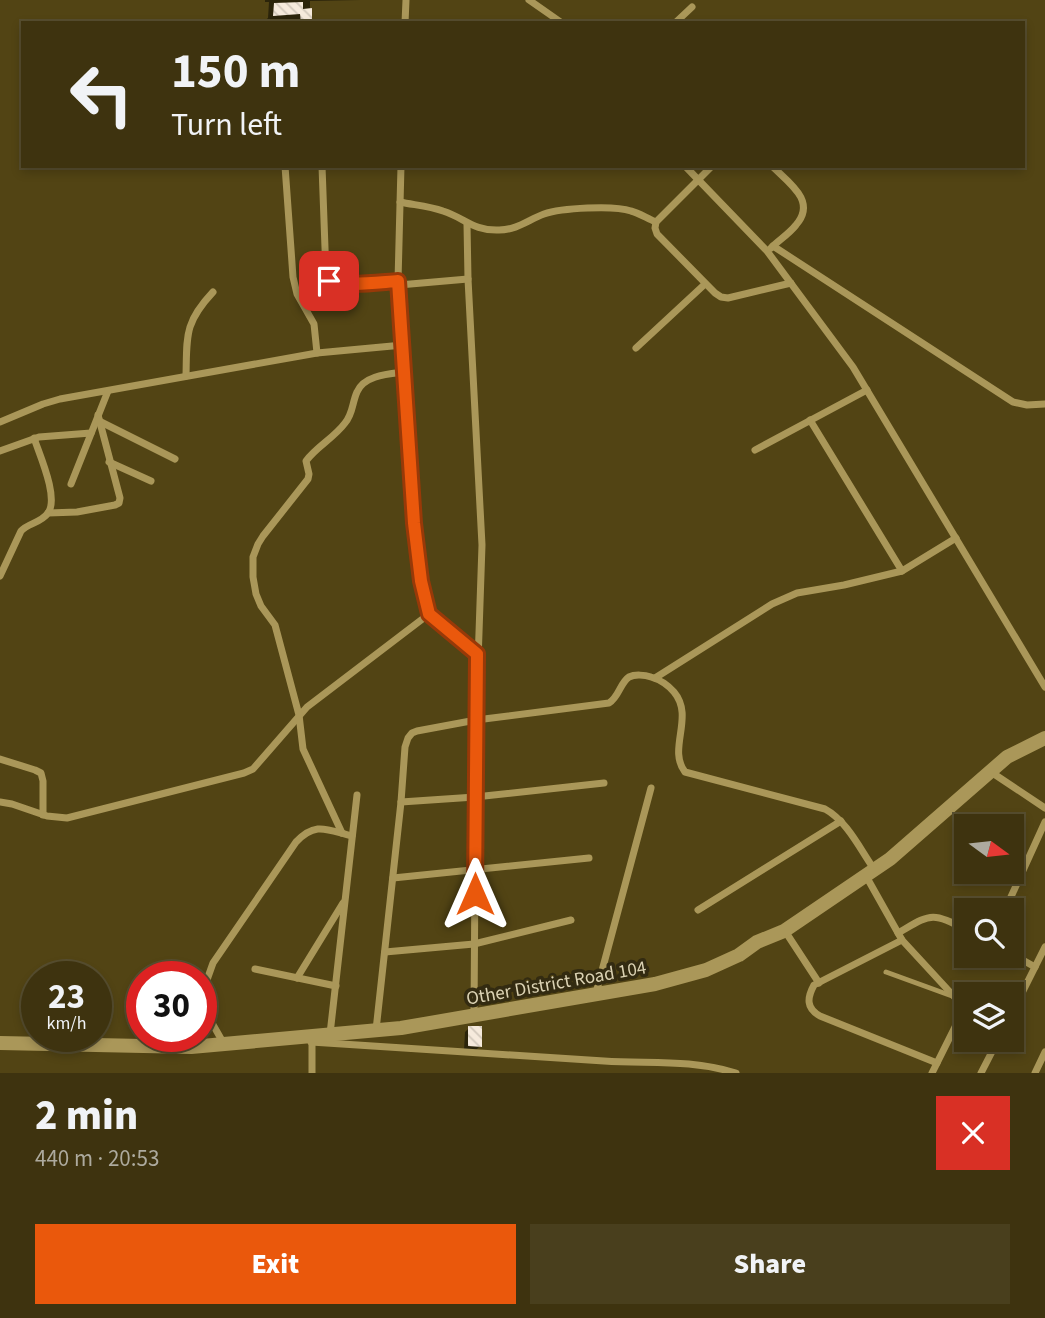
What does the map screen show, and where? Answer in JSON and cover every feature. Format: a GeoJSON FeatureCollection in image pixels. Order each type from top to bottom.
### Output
{"type":"FeatureCollection","features":[{"type":"Feature","properties":{"kind":"street"},"geometry":{"type":"LineString","coordinates":[[405,21],[406,0]]}},
{"type":"Feature","properties":{"kind":"street"},"geometry":{"type":"LineString","coordinates":[[529,0],[559,21]]}},
{"type":"Feature","properties":{"kind":"street"},"geometry":{"type":"LineString","coordinates":[[677,21],[692,7]]}},
{"type":"Feature","properties":{"kind":"street"},"geometry":{"type":"LineString","coordinates":[[285,168],[293,277],[298,294],[314,324],[317,354]]}},
{"type":"Feature","properties":{"kind":"street"},"geometry":{"type":"LineString","coordinates":[[322,168],[326,275],[329,281],[344,284],[468,279]]}},
{"type":"Feature","properties":{"kind":"street"},"geometry":{"type":"LineString","coordinates":[[401,168],[399,283],[414,523],[421,581],[429,614],[477,654]]}},
{"type":"Feature","properties":{"kind":"street"},"geometry":{"type":"LineString","coordinates":[[687,168],[770,249],[1013,402],[1027,405],[1045,404]]}},
{"type":"Feature","properties":{"kind":"street"},"geometry":{"type":"LineString","coordinates":[[710,168],[656,222],[654,228],[657,234],[705,284],[722,297],[728,298],[791,283]]}},
{"type":"Feature","properties":{"kind":"street"},"geometry":{"type":"LineString","coordinates":[[770,249],[796,225],[804,214],[805,202],[774,168]]}},
{"type":"Feature","properties":{"kind":"street"},"geometry":{"type":"LineString","coordinates":[[400,202],[445,212],[485,230],[515,228],[547,213],[558,211],[612,208],[630,211],[656,222]]}},
{"type":"Feature","properties":{"kind":"street"},"geometry":{"type":"LineString","coordinates":[[467,224],[482,545],[477,654],[474,1017]]}},
{"type":"Feature","properties":{"kind":"street"},"geometry":{"type":"LineString","coordinates":[[770,249],[791,283],[853,367],[1042,674],[1045,687]]}},
{"type":"Feature","properties":{"kind":"street"},"geometry":{"type":"LineString","coordinates":[[636,348],[705,284]]}},
{"type":"Feature","properties":{"kind":"street"},"geometry":{"type":"LineString","coordinates":[[186,376],[187,334],[191,321],[213,292]]}},
{"type":"Feature","properties":{"kind":"street"},"geometry":{"type":"LineString","coordinates":[[0,422],[61,399],[317,354],[403,345]]}},
{"type":"Feature","properties":{"kind":"street"},"geometry":{"type":"LineString","coordinates":[[342,833],[303,749],[299,715],[275,625],[261,607],[256,594],[253,557],[263,536],[307,479],[309,474],[306,461],[326,444],[351,415],[360,386],[381,375],[405,372]]}},
{"type":"Feature","properties":{"kind":"street"},"geometry":{"type":"LineString","coordinates":[[755,450],[867,390]]}},
{"type":"Feature","properties":{"kind":"street"},"geometry":{"type":"LineString","coordinates":[[71,484],[108,391]]}},
{"type":"Feature","properties":{"kind":"street"},"geometry":{"type":"LineString","coordinates":[[98,418],[175,459]]}},
{"type":"Feature","properties":{"kind":"street"},"geometry":{"type":"LineString","coordinates":[[48,513],[77,512],[119,503],[120,498],[98,418]]}},
{"type":"Feature","properties":{"kind":"street"},"geometry":{"type":"LineString","coordinates":[[810,420],[902,571]]}},
{"type":"Feature","properties":{"kind":"street"},"geometry":{"type":"LineString","coordinates":[[0,451],[34,438],[91,433]]}},
{"type":"Feature","properties":{"kind":"street"},"geometry":{"type":"LineString","coordinates":[[0,576],[21,531],[40,521],[51,506],[52,498],[34,438]]}},
{"type":"Feature","properties":{"kind":"street"},"geometry":{"type":"LineString","coordinates":[[109,463],[151,481]]}},
{"type":"Feature","properties":{"kind":"street"},"geometry":{"type":"LineString","coordinates":[[655,678],[772,604],[797,593],[902,571],[956,538]]}},
{"type":"Feature","properties":{"kind":"street"},"geometry":{"type":"LineString","coordinates":[[0,802],[43,815],[67,818],[244,773],[253,769],[299,715],[429,614]]}},
{"type":"Feature","properties":{"kind":"street"},"geometry":{"type":"LineString","coordinates":[[376,1031],[408,738],[416,731],[476,720],[609,703],[615,700],[624,682],[636,675],[655,678],[667,685],[677,696],[683,718],[678,756],[680,766],[685,772],[825,809],[841,821],[900,936],[954,996]]}},
{"type":"Feature","properties":{"kind":"street","name":"Other District Road 104"},"geometry":{"type":"LineString","coordinates":[[0,1043],[191,1047],[376,1031],[474,1017],[655,984],[706,970],[785,931],[870,873],[890,859],[1007,757],[1045,738]]}},
{"type":"Feature","properties":{"kind":"street"},"geometry":{"type":"LineString","coordinates":[[0,759],[41,773],[43,815]]}},
{"type":"Feature","properties":{"kind":"street"},"geometry":{"type":"LineString","coordinates":[[991,772],[1045,808]]}},
{"type":"Feature","properties":{"kind":"street"},"geometry":{"type":"LineString","coordinates":[[401,802],[604,783]]}},
{"type":"Feature","properties":{"kind":"street"},"geometry":{"type":"LineString","coordinates":[[595,995],[651,788]]}},
{"type":"Feature","properties":{"kind":"street"},"geometry":{"type":"LineString","coordinates":[[330,1035],[357,795]]}},
{"type":"Feature","properties":{"kind":"street"},"geometry":{"type":"LineString","coordinates":[[698,910],[841,821]]}},
{"type":"Feature","properties":{"kind":"street"},"geometry":{"type":"LineString","coordinates":[[1010,898],[1045,822]]}},
{"type":"Feature","properties":{"kind":"street"},"geometry":{"type":"LineString","coordinates":[[224,1044],[206,1007],[205,989],[213,963],[304,833],[320,828],[352,836]]}},
{"type":"Feature","properties":{"kind":"street"},"geometry":{"type":"LineString","coordinates":[[393,878],[589,858]]}},
{"type":"Feature","properties":{"kind":"street"},"geometry":{"type":"LineString","coordinates":[[297,978],[345,900]]}},
{"type":"Feature","properties":{"kind":"street"},"geometry":{"type":"LineString","coordinates":[[937,1063],[812,1011],[808,1003],[814,985],[900,936],[926,916],[942,917],[954,924]]}},
{"type":"Feature","properties":{"kind":"street"},"geometry":{"type":"LineString","coordinates":[[385,953],[474,944],[571,920]]}},
{"type":"Feature","properties":{"kind":"street"},"geometry":{"type":"LineString","coordinates":[[785,931],[819,983]]}},
{"type":"Feature","properties":{"kind":"street"},"geometry":{"type":"LineString","coordinates":[[1024,989],[1045,947]]}},
{"type":"Feature","properties":{"kind":"street"},"geometry":{"type":"LineString","coordinates":[[1024,961],[1035,967]]}},
{"type":"Feature","properties":{"kind":"street"},"geometry":{"type":"LineString","coordinates":[[255,969],[336,986]]}},
{"type":"Feature","properties":{"kind":"street"},"geometry":{"type":"LineString","coordinates":[[932,1073],[954,1029]]}},
{"type":"Feature","properties":{"kind":"street"},"geometry":{"type":"LineString","coordinates":[[272,1040],[608,1062],[687,1063],[718,1067],[736,1073]]}},
{"type":"Feature","properties":{"kind":"street"},"geometry":{"type":"LineString","coordinates":[[312,1042],[312,1073]]}},
{"type":"Feature","properties":{"kind":"street"},"geometry":{"type":"LineString","coordinates":[[981,1073],[992,1052]]}},
{"type":"Feature","properties":{"kind":"street"},"geometry":{"type":"LineString","coordinates":[[1035,1073],[1045,1052]]}},
{"type":"Feature","properties":{"kind":"lane"},"geometry":{"type":"LineString","coordinates":[[886,972],[954,997]]}},
{"type":"Feature","properties":{"kind":"building"},"geometry":{"type":"Polygon","coordinates":[[[303,2],[303,9],[312,8],[312,21],[301,21],[300,14],[273,16],[274,3],[303,2]]]}},
{"type":"Feature","properties":{"kind":"building"},"geometry":{"type":"Polygon","coordinates":[[[468,1026],[482,1026],[482,1047],[468,1046],[468,1026]]]}},
{"type":"Feature","properties":{"kind":"route"},"geometry":{"type":"LineString","coordinates":[[329,281],[344,284],[398,281],[414,523],[421,581],[429,614],[477,654],[475,894]]}}]}
